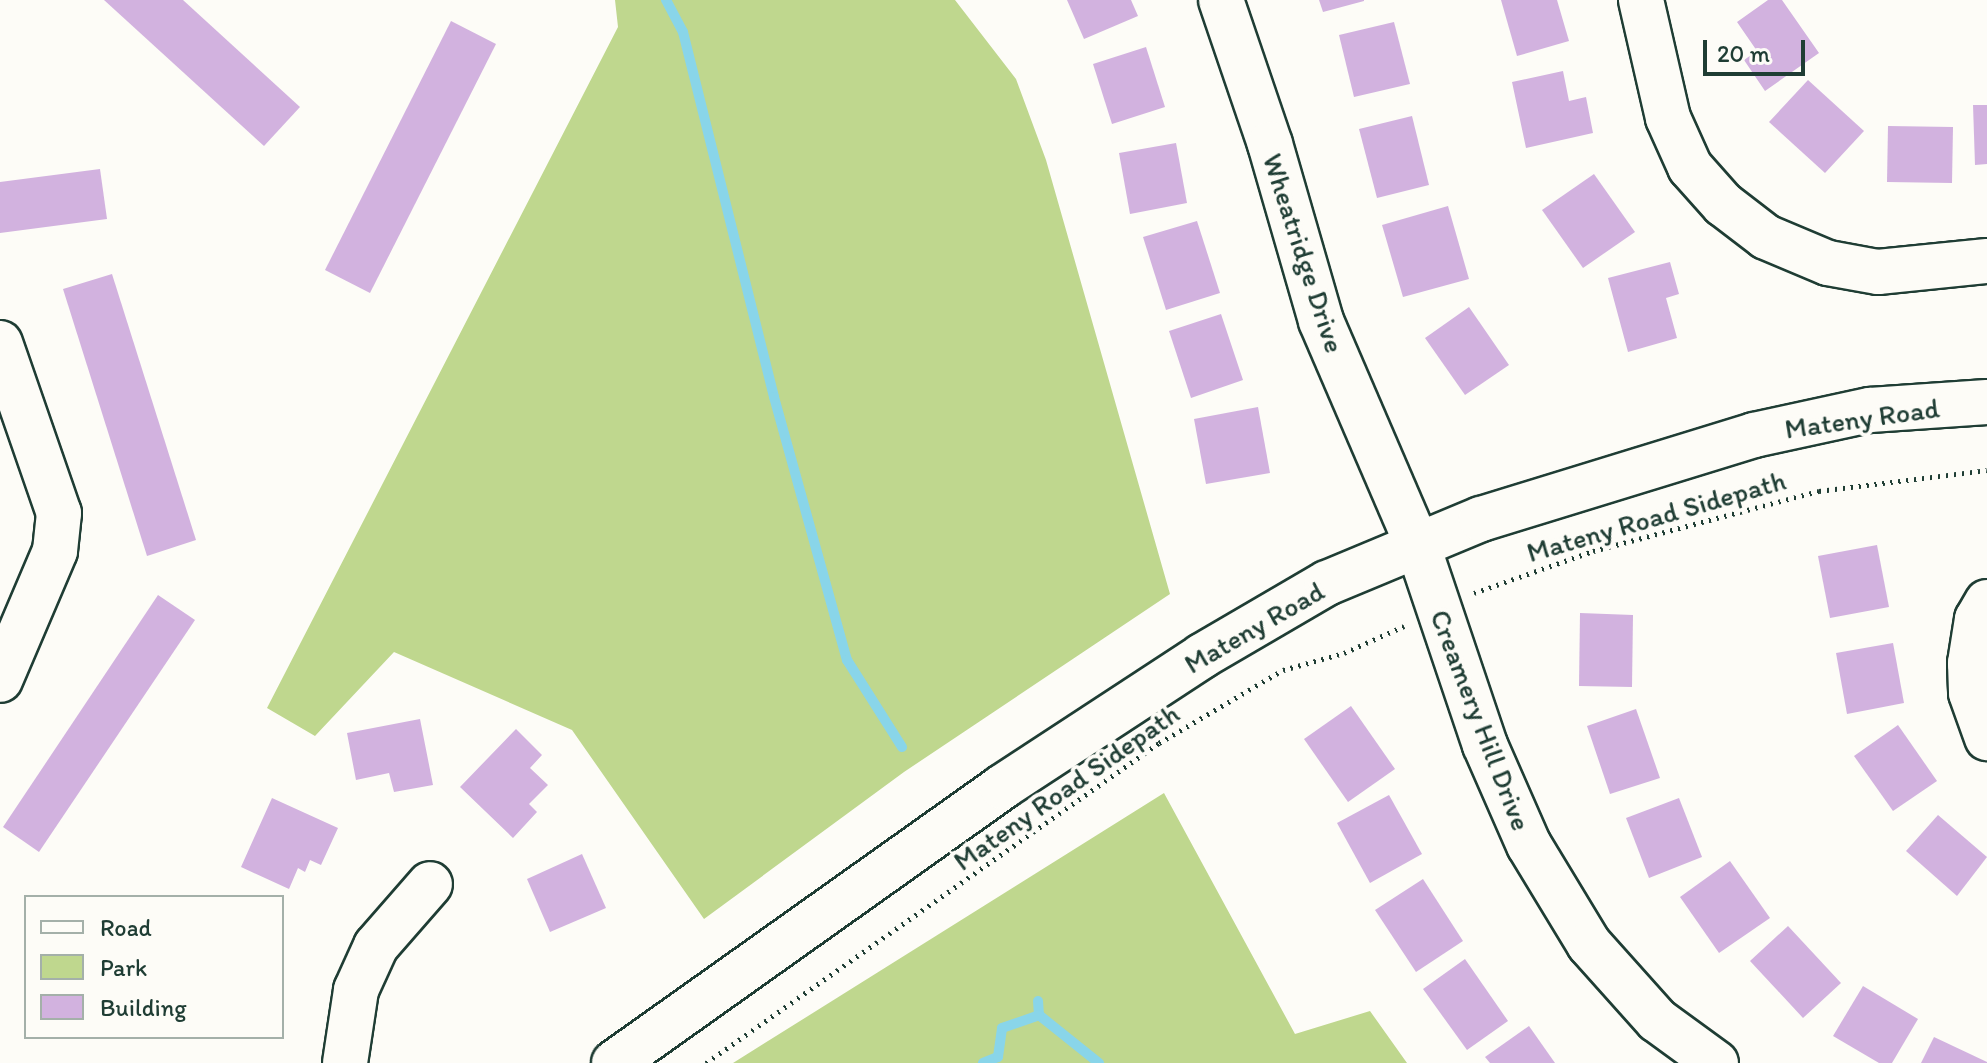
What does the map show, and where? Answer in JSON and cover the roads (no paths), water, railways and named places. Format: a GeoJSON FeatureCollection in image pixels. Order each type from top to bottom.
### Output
{"type":"FeatureCollection","features":[{"type":"Feature","properties":{"kind":"street","name":"Wheatridge Drive"},"geometry":{"type":"LineString","coordinates":[[1221,0],[1270,144],[1321,321],[1418,546]]}},
{"type":"Feature","properties":{"kind":"street"},"geometry":{"type":"LineString","coordinates":[[1641,0],[1668,118],[1690,167],[1723,204],[1766,237],[1828,263],[1878,272],[1987,261]]}},
{"type":"Feature","properties":{"kind":"street"},"geometry":{"type":"LineString","coordinates":[[0,343],[59,513],[55,551],[0,680]]}},
{"type":"Feature","properties":{"kind":"street","name":"Mateny Road"},"geometry":{"type":"LineString","coordinates":[[614,1063],[1002,787],[1202,656],[1327,583],[1481,519],[1754,435],[1870,410],[1987,402]]}},
{"type":"Feature","properties":{"kind":"street","name":"Creamery Hill Drive"},"geometry":{"type":"LineString","coordinates":[[1418,546],[1485,745],[1529,845],[1589,944],[1657,1020],[1716,1063]]}},
{"type":"Feature","properties":{"kind":"street"},"geometry":{"type":"LineString","coordinates":[[1987,602],[1977,619],[1970,663],[1971,693],[1987,738]]}},
{"type":"Feature","properties":{"kind":"street"},"geometry":{"type":"LineString","coordinates":[[345,1063],[356,990],[376,946],[430,884]]}},
{"type":"Feature","properties":{"kind":"waterway"},"geometry":{"type":"LineString","coordinates":[[666,0],[683,32],[774,397],[847,660],[902,747]]}},
{"type":"Feature","properties":{"kind":"waterway"},"geometry":{"type":"LineString","coordinates":[[1038,1001],[1039,1015],[1099,1063]]}},
{"type":"Feature","properties":{"kind":"waterway"},"geometry":{"type":"LineString","coordinates":[[983,1063],[998,1057],[1002,1028],[1039,1015]]}}]}
